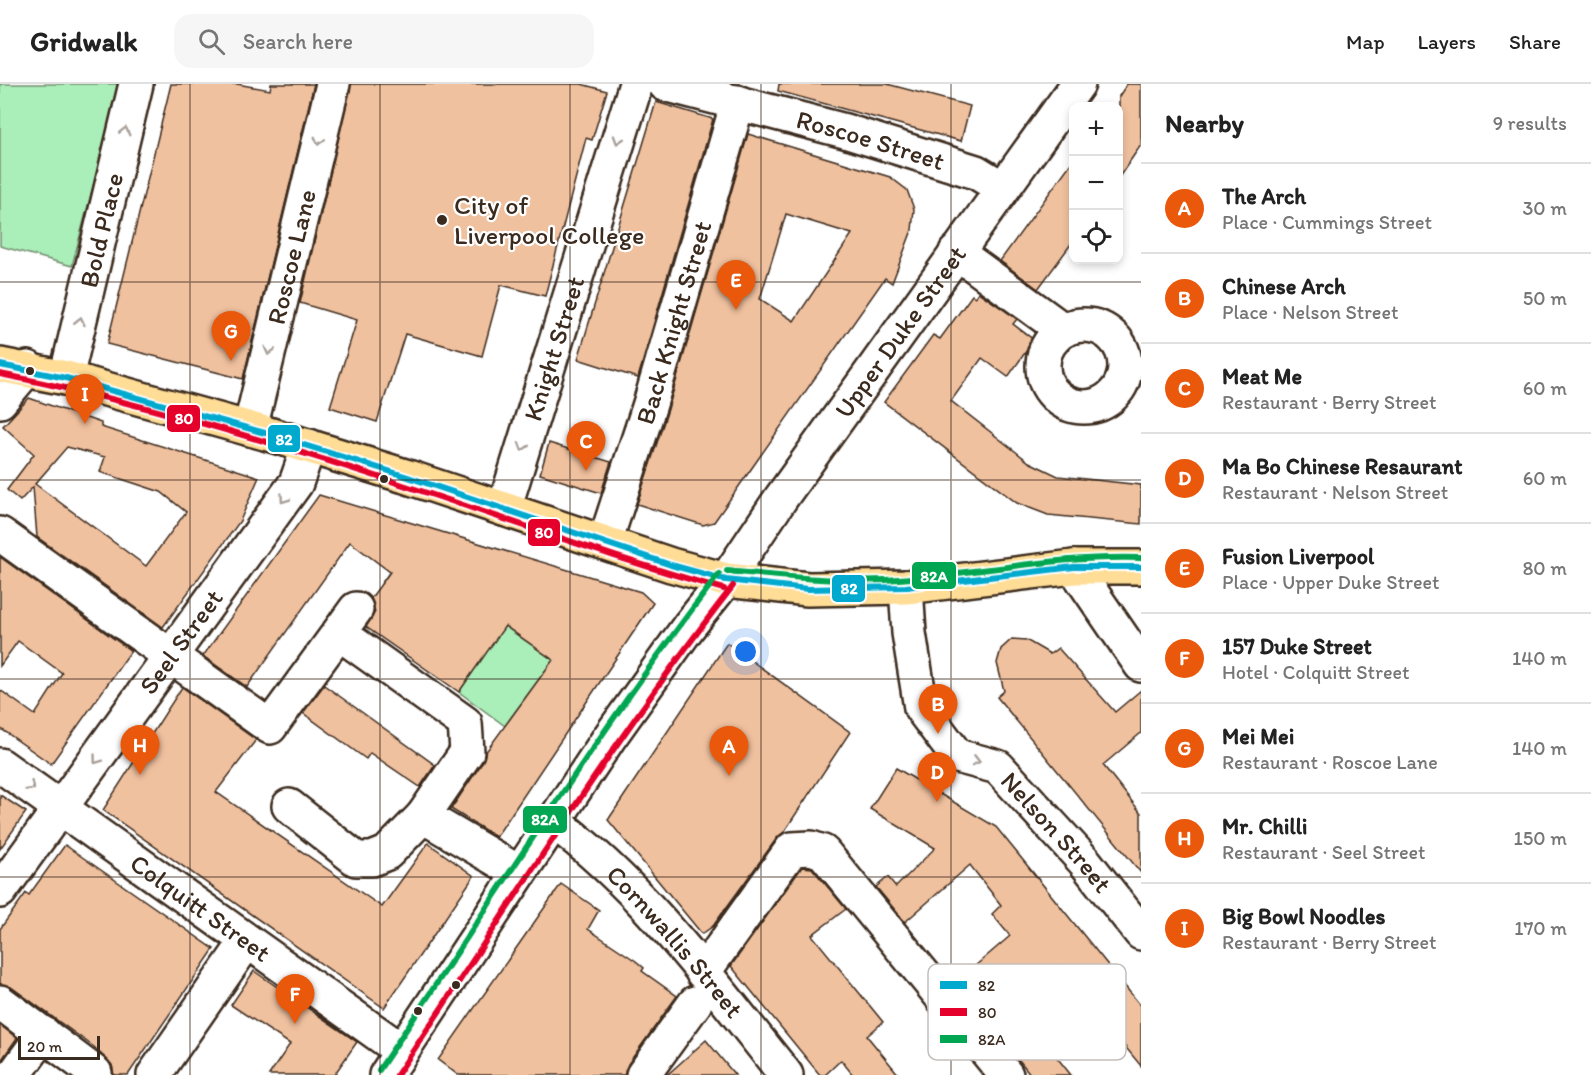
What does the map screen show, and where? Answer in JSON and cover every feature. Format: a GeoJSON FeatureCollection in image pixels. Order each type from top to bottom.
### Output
{"type":"FeatureCollection","features":[{"type":"Feature","properties":{"kind":"main road"},"geometry":{"type":"LineString","coordinates":[[14,367],[66,378],[309,446],[671,565],[726,580],[808,589],[906,587],[1074,567],[1141,567]]}},
{"type":"Feature","properties":{"kind":"street","name":"Bold Place"},"geometry":{"type":"LineString","coordinates":[[66,378],[136,84]]}},
{"type":"Feature","properties":{"kind":"street","name":"Roscoe Lane"},"geometry":{"type":"LineString","coordinates":[[250,429],[333,84]]}},
{"type":"Feature","properties":{"kind":"street","name":"Knight Street"},"geometry":{"type":"LineString","coordinates":[[504,509],[636,84]]}},
{"type":"Feature","properties":{"kind":"street","name":"Roscoe Street"},"geometry":{"type":"LineString","coordinates":[[665,84],[738,102],[942,161],[976,172],[1002,188]]}},
{"type":"Feature","properties":{"kind":"street","name":"Upper Duke Street"},"geometry":{"type":"LineString","coordinates":[[394,1063],[518,872],[622,720],[726,580],[956,252],[1078,84]]}},
{"type":"Feature","properties":{"kind":"street","name":"Back Knight Street"},"geometry":{"type":"LineString","coordinates":[[605,542],[650,404],[738,102]]}},
{"type":"Feature","properties":{"kind":"street"},"geometry":{"type":"LineString","coordinates":[[956,252],[1063,330]]}},
{"type":"Feature","properties":{"kind":"street"},"geometry":{"type":"LineString","coordinates":[[0,401],[14,367]]}},
{"type":"Feature","properties":{"kind":"street","name":"Seel Street"},"geometry":{"type":"LineString","coordinates":[[0,891],[62,809],[296,483],[309,446]]}},
{"type":"Feature","properties":{"kind":"street"},"geometry":{"type":"LineString","coordinates":[[0,534],[270,727],[356,609]]}},
{"type":"Feature","properties":{"kind":"street"},"geometry":{"type":"LineString","coordinates":[[1074,567],[1141,665]]}},
{"type":"Feature","properties":{"kind":"street","name":"Nelson Street"},"geometry":{"type":"LineString","coordinates":[[906,587],[909,633],[921,708],[957,756],[998,767],[1085,862],[1141,933]]}},
{"type":"Feature","properties":{"kind":"street"},"geometry":{"type":"LineString","coordinates":[[289,806],[356,859],[372,859],[387,853],[423,816],[467,752],[465,723],[352,643]]}},
{"type":"Feature","properties":{"kind":"street","name":"Colquitt Street"},"geometry":{"type":"LineString","coordinates":[[0,765],[247,941],[394,1063]]}},
{"type":"Feature","properties":{"kind":"street"},"geometry":{"type":"LineString","coordinates":[[423,816],[518,872]]}},
{"type":"Feature","properties":{"kind":"street","name":"Cornwallis Street"},"geometry":{"type":"LineString","coordinates":[[553,821],[585,845],[617,874],[699,988],[786,1075]]}},
{"type":"Feature","properties":{"kind":"street"},"geometry":{"type":"LineString","coordinates":[[643,1075],[792,849],[810,848],[823,852],[928,980]]}},
{"type":"Feature","properties":{"kind":"street"},"geometry":{"type":"LineString","coordinates":[[154,1075],[247,941]]}},
{"type":"Feature","properties":{"kind":"street"},"geometry":{"type":"LineString","coordinates":[[0,1002],[95,1072]]}},
{"type":"Feature","properties":{"kind":"street"},"geometry":{"type":"LineString","coordinates":[[14,1075],[44,1034]]}},
{"type":"Feature","properties":{"kind":"street"},"geometry":{"type":"LineString","coordinates":[[994,1060],[1006,1075]]}},
{"type":"Feature","properties":{"kind":"green space"},"geometry":{"type":"Polygon","coordinates":[[[0,84],[120,84],[72,266],[0,246],[0,84]]]}},
{"type":"Feature","properties":{"kind":"green space"},"geometry":{"type":"Polygon","coordinates":[[[401,554],[553,660],[505,726],[459,692],[483,657],[381,584],[401,554]]]}},
{"type":"Feature","properties":{"kind":"building"},"geometry":{"type":"Polygon","coordinates":[[[171,84],[237,84],[270,90],[271,84],[314,84],[243,379],[107,344],[171,84]]]}},
{"type":"Feature","properties":{"kind":"building","name":"City of Liverpool College"},"geometry":{"type":"Polygon","coordinates":[[[351,84],[581,84],[607,91],[592,140],[586,138],[545,296],[501,285],[482,356],[405,334],[377,422],[330,407],[357,320],[300,303],[351,84]]]}},
{"type":"Feature","properties":{"kind":"building"},"geometry":{"type":"Polygon","coordinates":[[[779,84],[887,84],[970,106],[961,141],[778,91],[779,84]]]}},
{"type":"Feature","properties":{"kind":"building"},"geometry":{"type":"Polygon","coordinates":[[[1127,84],[1141,84],[1141,145],[1123,171],[1123,102],[1119,102],[1119,96],[1127,84]]]}},
{"type":"Feature","properties":{"kind":"building"},"geometry":{"type":"Polygon","coordinates":[[[656,102],[713,119],[638,378],[578,359],[656,102]]]}},
{"type":"Feature","properties":{"kind":"building"},"geometry":{"type":"Polygon","coordinates":[[[748,134],[890,177],[907,190],[914,209],[912,230],[892,283],[885,278],[714,522],[703,525],[637,504],[668,409],[748,134]],[[786,214],[760,299],[794,321],[852,234],[786,214]]]}},
{"type":"Feature","properties":{"kind":"building"},"geometry":{"type":"Polygon","coordinates":[[[1069,166],[1069,247],[1038,289],[1000,261],[1069,166]]]}},
{"type":"Feature","properties":{"kind":"building"},"geometry":{"type":"Polygon","coordinates":[[[978,292],[1017,319],[1013,324],[1034,340],[1008,377],[982,358],[951,401],[1029,462],[1058,476],[1141,485],[1141,524],[1048,515],[1017,503],[884,402],[933,335],[940,339],[972,295],[975,297],[978,292]]]}},
{"type":"Feature","properties":{"kind":"building"},"geometry":{"type":"Polygon","coordinates":[[[29,398],[101,423],[101,427],[259,477],[240,521],[163,627],[37,537],[33,487],[20,501],[7,490],[34,454],[3,426],[29,398]],[[67,447],[35,484],[146,566],[186,512],[161,492],[100,472],[105,457],[67,447]]]}},
{"type":"Feature","properties":{"kind":"building"},"geometry":{"type":"Polygon","coordinates":[[[549,443],[611,462],[601,493],[540,474],[549,443]]]}},
{"type":"Feature","properties":{"kind":"building"},"geometry":{"type":"Polygon","coordinates":[[[319,495],[641,592],[653,603],[496,837],[451,809],[482,763],[485,753],[553,660],[505,626],[459,692],[366,627],[375,612],[371,598],[390,572],[350,542],[247,687],[203,656],[319,495]]]}},
{"type":"Feature","properties":{"kind":"building"},"geometry":{"type":"Polygon","coordinates":[[[0,557],[131,651],[51,764],[0,728],[0,690],[35,715],[62,673],[18,641],[0,666],[0,557]]]}},
{"type":"Feature","properties":{"kind":"building"},"geometry":{"type":"Polygon","coordinates":[[[1012,639],[1026,640],[1050,654],[1058,648],[1115,712],[1141,690],[1141,733],[1103,765],[1141,813],[1141,873],[997,697],[1004,691],[997,663],[1001,649],[1012,639]]]}},
{"type":"Feature","properties":{"kind":"building"},"geometry":{"type":"Polygon","coordinates":[[[727,643],[850,732],[784,832],[777,838],[713,926],[702,934],[608,820],[727,643]]]}},
{"type":"Feature","properties":{"kind":"building"},"geometry":{"type":"Polygon","coordinates":[[[324,685],[435,765],[420,787],[370,753],[366,759],[303,713],[324,685]]]}},
{"type":"Feature","properties":{"kind":"building"},"geometry":{"type":"Polygon","coordinates":[[[182,687],[256,740],[216,792],[382,907],[428,843],[474,876],[384,1008],[103,810],[182,687]]]}},
{"type":"Feature","properties":{"kind":"building"},"geometry":{"type":"Polygon","coordinates":[[[896,768],[996,827],[1107,964],[977,964],[1010,936],[992,914],[1001,905],[970,865],[905,922],[876,887],[888,877],[896,887],[935,848],[870,809],[896,768]]]}},
{"type":"Feature","properties":{"kind":"building"},"geometry":{"type":"Polygon","coordinates":[[[0,795],[26,812],[0,849],[0,795]]]}},
{"type":"Feature","properties":{"kind":"building"},"geometry":{"type":"Polygon","coordinates":[[[65,845],[214,949],[128,1075],[114,1075],[112,1065],[94,1047],[11,987],[0,984],[0,929],[26,893],[29,895],[65,845]]]}},
{"type":"Feature","properties":{"kind":"building"},"geometry":{"type":"Polygon","coordinates":[[[802,867],[812,868],[846,909],[812,935],[883,1022],[867,1036],[899,1075],[853,1075],[841,1060],[825,1075],[820,1075],[731,966],[802,867]]]}},
{"type":"Feature","properties":{"kind":"building"},"geometry":{"type":"Polygon","coordinates":[[[561,884],[599,910],[588,929],[636,961],[644,968],[642,971],[677,996],[628,1064],[625,1075],[458,1075],[438,1060],[561,884]]]}},
{"type":"Feature","properties":{"kind":"building"},"geometry":{"type":"Polygon","coordinates":[[[254,971],[357,1042],[334,1075],[269,1075],[290,1044],[231,1005],[254,971]]]}},
{"type":"Feature","properties":{"kind":"building"},"geometry":{"type":"Polygon","coordinates":[[[1126,987],[1141,1006],[1141,1066],[1126,1048],[1126,987]]]}},
{"type":"Feature","properties":{"kind":"building"},"geometry":{"type":"Polygon","coordinates":[[[0,1025],[17,1038],[0,1062],[0,1025]]]}},
{"type":"Feature","properties":{"kind":"building"},"geometry":{"type":"Polygon","coordinates":[[[706,1040],[735,1075],[667,1075],[706,1040]]]}},
{"type":"Feature","properties":{"kind":"building"},"geometry":{"type":"Polygon","coordinates":[[[1019,1060],[1059,1060],[1071,1075],[1031,1075],[1019,1060]]]}},
{"type":"Feature","properties":{"kind":"transit line","name":"82"},"geometry":{"type":"LineString","coordinates":[[0,365],[66,378],[265,433],[405,476],[671,565],[726,580],[808,589],[906,587],[1074,567],[1141,567]]}},
{"type":"Feature","properties":{"kind":"transit line","name":"80"},"geometry":{"type":"LineString","coordinates":[[0,374],[102,397],[253,438],[643,565],[724,589]]}},
{"type":"Feature","properties":{"kind":"transit line","name":"82A"},"geometry":{"type":"LineString","coordinates":[[727,571],[787,577],[886,580],[1077,559],[1141,558]]}},
{"type":"Feature","properties":{"kind":"transit line","name":"82A"},"geometry":{"type":"LineString","coordinates":[[379,1070],[587,757],[719,574]]}},
{"type":"Feature","properties":{"kind":"transit line","name":"80"},"geometry":{"type":"LineString","coordinates":[[397,1075],[602,766],[644,705],[733,586]]}},
{"type":"Feature","properties":{"kind":"place","name":"City of Liverpool College"},"geometry":{"type":"Point","coordinates":[442,220]}},
{"type":"Feature","properties":{"kind":"place","name":"Fusion Liverpool"},"geometry":{"type":"Point","coordinates":[736,310]}},
{"type":"Feature","properties":{"kind":"place","name":"Mei Mei"},"geometry":{"type":"Point","coordinates":[231,361]}},
{"type":"Feature","properties":{"kind":"place","name":"Big Bowl Noodles"},"geometry":{"type":"Point","coordinates":[85,424]}},
{"type":"Feature","properties":{"kind":"place","name":"Meat Me"},"geometry":{"type":"Point","coordinates":[586,471]}},
{"type":"Feature","properties":{"kind":"place","name":"Chinese Arch"},"geometry":{"type":"Point","coordinates":[938,734]}},
{"type":"Feature","properties":{"kind":"place","name":"Mr. Chilli"},"geometry":{"type":"Point","coordinates":[140,775]}},
{"type":"Feature","properties":{"kind":"place","name":"The Arch"},"geometry":{"type":"Point","coordinates":[729,776]}},
{"type":"Feature","properties":{"kind":"place","name":"Ma Bo Chinese Resaurant"},"geometry":{"type":"Point","coordinates":[937,802]}},
{"type":"Feature","properties":{"kind":"place","name":"157 Duke Street"},"geometry":{"type":"Point","coordinates":[295,1024]}}]}
